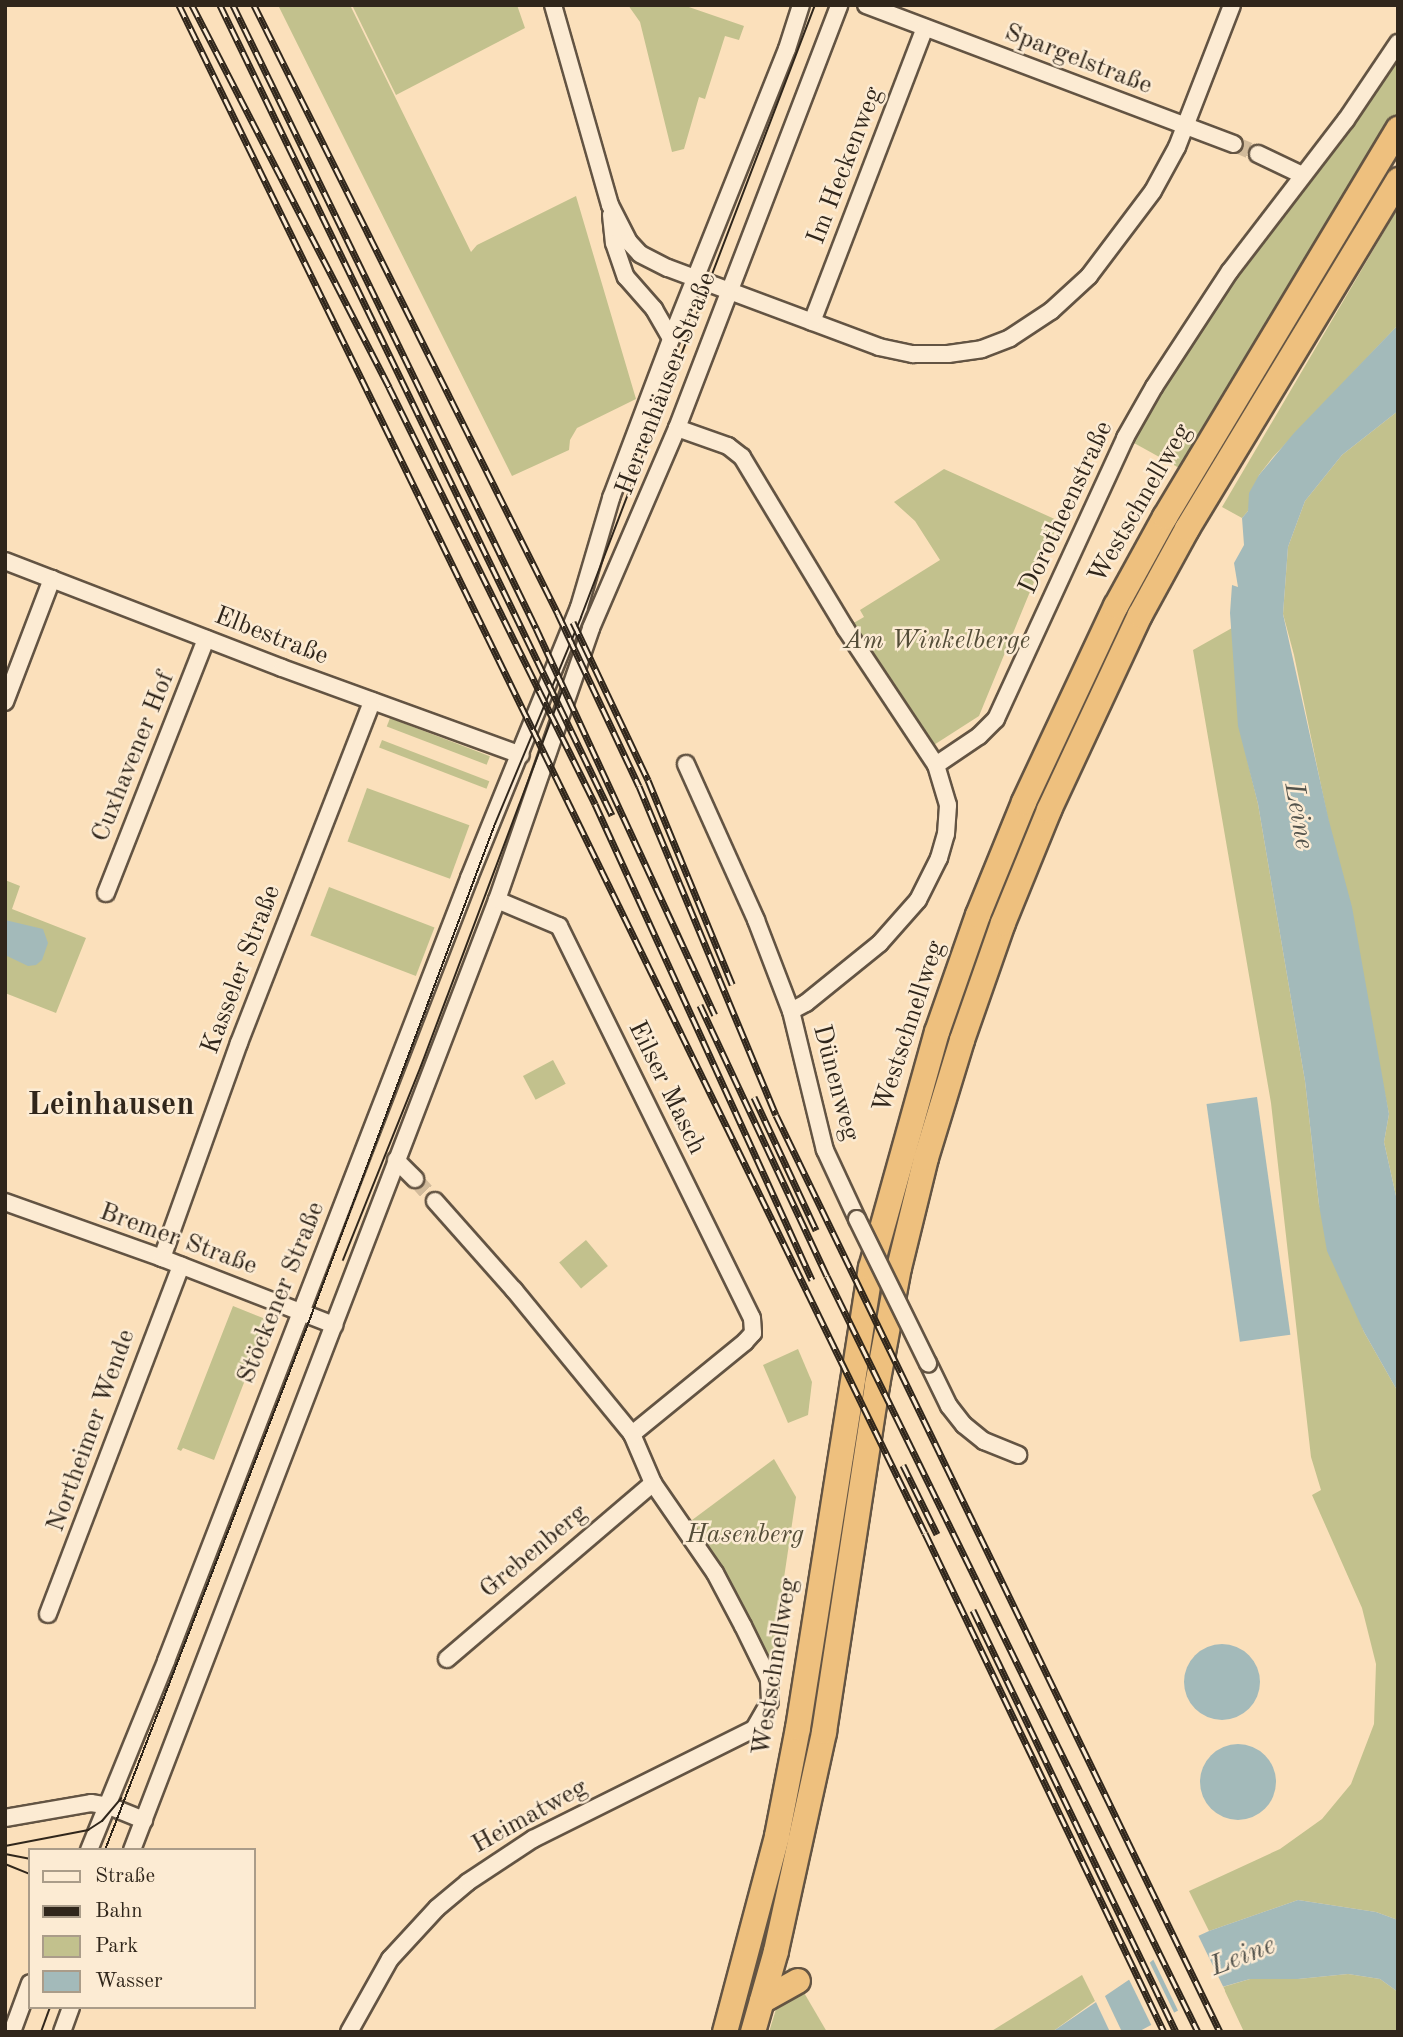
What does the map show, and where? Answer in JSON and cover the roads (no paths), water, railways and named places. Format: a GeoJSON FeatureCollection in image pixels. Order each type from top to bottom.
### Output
{"type":"FeatureCollection","features":[{"type":"Feature","properties":{"kind":"highway","name":"Westschnellweg"},"geometry":{"type":"LineString","coordinates":[[725,2032],[777,1836],[798,1728],[871,1268],[902,1150],[950,993],[1024,802],[1116,606],[1165,517],[1398,129]]}},
{"type":"Feature","properties":{"kind":"highway","name":"Westschnellweg"},"geometry":{"type":"LineString","coordinates":[[753,2032],[801,1843],[824,1732],[877,1385],[899,1268],[926,1158],[966,1027],[1003,923],[1049,810],[1140,615],[1187,529],[1398,180]]}},
{"type":"Feature","properties":{"kind":"highway"},"geometry":{"type":"LineString","coordinates":[[762,2001],[797,1981]]}},
{"type":"Feature","properties":{"kind":"street"},"geometry":{"type":"LineString","coordinates":[[553,5],[610,205],[614,243],[620,264],[636,291],[654,309],[671,339]]}},
{"type":"Feature","properties":{"kind":"street","name":"Herrenhäuser Straße"},"geometry":{"type":"LineString","coordinates":[[521,755],[579,607],[611,498],[671,339],[788,49],[801,5]]}},
{"type":"Feature","properties":{"kind":"street","name":"Herrenhäuser Straße"},"geometry":{"type":"LineString","coordinates":[[497,900],[591,628],[677,428],[839,5]]}},
{"type":"Feature","properties":{"kind":"street","name":"Spargelstraße"},"geometry":{"type":"LineString","coordinates":[[866,5],[1234,144]]}},
{"type":"Feature","properties":{"kind":"street"},"geometry":{"type":"LineString","coordinates":[[610,205],[629,242],[640,254],[695,279],[879,347],[913,354],[971,351],[1010,338],[1051,311],[1089,276],[1153,191],[1177,147],[1232,5]]}},
{"type":"Feature","properties":{"kind":"street","name":"Im Heckenweg"},"geometry":{"type":"LineString","coordinates":[[812,322],[925,28]]}},
{"type":"Feature","properties":{"kind":"street","name":"Dorotheenstraße"},"geometry":{"type":"LineString","coordinates":[[936,765],[979,736],[996,719],[1125,438],[1194,323],[1346,120],[1398,43]]}},
{"type":"Feature","properties":{"kind":"street"},"geometry":{"type":"LineString","coordinates":[[1258,154],[1302,176]]}},
{"type":"Feature","properties":{"kind":"street"},"geometry":{"type":"LineString","coordinates":[[677,428],[728,446],[743,457],[845,628],[936,765],[948,805],[946,834],[939,858],[918,900],[880,943],[806,1003],[791,1011]]}},
{"type":"Feature","properties":{"kind":"street","name":"Elbestraße"},"geometry":{"type":"LineString","coordinates":[[5,561],[206,639],[521,755]]}},
{"type":"Feature","properties":{"kind":"street"},"geometry":{"type":"LineString","coordinates":[[5,702],[52,579]]}},
{"type":"Feature","properties":{"kind":"street","name":"Cuxhavener Hof"},"geometry":{"type":"LineString","coordinates":[[106,893],[206,639]]}},
{"type":"Feature","properties":{"kind":"street","name":"Kasseler Straße"},"geometry":{"type":"LineString","coordinates":[[162,1258],[239,1043],[372,701]]}},
{"type":"Feature","properties":{"kind":"street","name":"Stöckener Straße"},"geometry":{"type":"LineString","coordinates":[[90,1848],[488,830],[521,755]]}},
{"type":"Feature","properties":{"kind":"street","name":"Dünenweg"},"geometry":{"type":"LineString","coordinates":[[686,764],[756,920],[791,1011],[825,1150],[857,1219],[949,1406],[964,1424],[984,1441],[1018,1455]]}},
{"type":"Feature","properties":{"kind":"street"},"geometry":{"type":"LineString","coordinates":[[133,1848],[497,900]]}},
{"type":"Feature","properties":{"kind":"street","name":"Eilser Masch"},"geometry":{"type":"LineString","coordinates":[[497,900],[553,921],[563,933],[752,1318],[753,1334],[632,1434]]}},
{"type":"Feature","properties":{"kind":"street"},"geometry":{"type":"LineString","coordinates":[[396,1160],[415,1179]]}},
{"type":"Feature","properties":{"kind":"street"},"geometry":{"type":"LineString","coordinates":[[435,1201],[514,1290],[632,1434],[653,1483]]}},
{"type":"Feature","properties":{"kind":"street","name":"Bremer Straße"},"geometry":{"type":"LineString","coordinates":[[5,1202],[181,1265],[334,1325]]}},
{"type":"Feature","properties":{"kind":"street","name":"Northeimer Wende"},"geometry":{"type":"LineString","coordinates":[[48,1614],[181,1265]]}},
{"type":"Feature","properties":{"kind":"street","name":"Grebenberg"},"geometry":{"type":"LineString","coordinates":[[447,1658],[653,1483]]}},
{"type":"Feature","properties":{"kind":"street","name":"Heimatweg"},"geometry":{"type":"LineString","coordinates":[[349,2032],[373,1984],[408,1938],[437,1908],[499,1858],[754,1729],[770,1701],[769,1679],[715,1573],[653,1483]]}},
{"type":"Feature","properties":{"kind":"street"},"geometry":{"type":"LineString","coordinates":[[5,1818],[91,1803],[108,1806],[144,1820]]}},
{"type":"Feature","properties":{"kind":"street"},"geometry":{"type":"LineString","coordinates":[[12,2032],[28,1988]]}},
{"type":"Feature","properties":{"kind":"street"},"geometry":{"type":"LineString","coordinates":[[62,2032],[70,2009]]}},
{"type":"Feature","properties":{"kind":"water","name":"Leine"},"geometry":{"type":"Polygon","coordinates":[[[1398,325],[1398,411],[1342,455],[1305,501],[1288,547],[1283,614],[1329,821],[1352,907],[1389,1114],[1384,1142],[1398,1205],[1398,1392],[1364,1332],[1327,1251],[1305,1081],[1258,804],[1238,726],[1230,613],[1232,585],[1238,587],[1234,563],[1244,545],[1242,518],[1248,511],[1249,493],[1259,475],[1294,433],[1398,325]]]}},
{"type":"Feature","properties":{"kind":"water"},"geometry":{"type":"Polygon","coordinates":[[[5,920],[43,929],[48,943],[42,960],[36,965],[28,966],[5,955],[5,920]]]}},
{"type":"Feature","properties":{"kind":"water"},"geometry":{"type":"Polygon","coordinates":[[[1257,1097],[1290,1335],[1240,1342],[1206,1104],[1257,1097]]]}},
{"type":"Feature","properties":{"kind":"water"},"geometry":{"type":"Polygon","coordinates":[[[1222,1644],[1236,1647],[1249,1655],[1257,1668],[1260,1682],[1257,1696],[1249,1709],[1236,1717],[1222,1720],[1208,1717],[1195,1709],[1187,1696],[1184,1682],[1187,1668],[1195,1655],[1208,1647],[1222,1644]]]}},
{"type":"Feature","properties":{"kind":"water"},"geometry":{"type":"Polygon","coordinates":[[[1238,1744],[1252,1747],[1265,1755],[1273,1768],[1276,1782],[1273,1796],[1265,1809],[1252,1817],[1238,1820],[1224,1817],[1211,1809],[1203,1796],[1200,1782],[1203,1768],[1211,1755],[1224,1747],[1238,1744]]]}},
{"type":"Feature","properties":{"kind":"water","name":"Leine"},"geometry":{"type":"Polygon","coordinates":[[[1298,1900],[1376,1912],[1398,1920],[1398,1992],[1380,1979],[1348,1974],[1298,1979],[1250,1979],[1222,1987],[1138,2032],[1052,2032],[1133,1977],[1161,1953],[1209,1931],[1298,1900]]]}},
{"type":"Feature","properties":{"kind":"tunnel"},"geometry":{"type":"LineString","coordinates":[[1234,144],[1258,154]]}},
{"type":"Feature","properties":{"kind":"tunnel"},"geometry":{"type":"LineString","coordinates":[[415,1179],[435,1201]]}},
{"type":"Feature","properties":{"kind":"tram line"},"geometry":{"type":"LineString","coordinates":[[106,1848],[311,1316],[495,824],[581,617],[815,5]]}},
{"type":"Feature","properties":{"kind":"tram line"},"geometry":{"type":"LineString","coordinates":[[343,1260],[421,1066],[563,689]]}},
{"type":"Feature","properties":{"kind":"tram line"},"geometry":{"type":"LineString","coordinates":[[5,1846],[88,1830],[102,1821],[121,1798]]}},
{"type":"Feature","properties":{"kind":"tram line"},"geometry":{"type":"LineString","coordinates":[[5,1854],[28,1859]]}},
{"type":"Feature","properties":{"kind":"tram line"},"geometry":{"type":"LineString","coordinates":[[5,1864],[28,1873]]}},
{"type":"Feature","properties":{"kind":"tram line"},"geometry":{"type":"LineString","coordinates":[[41,2032],[49,2009]]}},
{"type":"Feature","properties":{"kind":"railway"},"geometry":{"type":"LineString","coordinates":[[179,5],[925,1533],[1164,2032]]}},
{"type":"Feature","properties":{"kind":"railway"},"geometry":{"type":"LineString","coordinates":[[192,5],[389,387],[595,804],[812,1280]]}},
{"type":"Feature","properties":{"kind":"railway"},"geometry":{"type":"LineString","coordinates":[[220,5],[612,815]]}},
{"type":"Feature","properties":{"kind":"railway"},"geometry":{"type":"LineString","coordinates":[[233,5],[536,628],[715,1015]]}},
{"type":"Feature","properties":{"kind":"railway"},"geometry":{"type":"LineString","coordinates":[[254,5],[558,614],[639,786],[776,1115],[1220,2032]]}},
{"type":"Feature","properties":{"kind":"railway"},"geometry":{"type":"LineString","coordinates":[[573,622],[648,780],[732,984]]}},
{"type":"Feature","properties":{"kind":"railway"},"geometry":{"type":"LineString","coordinates":[[700,1005],[827,1276],[1198,2032]]}},
{"type":"Feature","properties":{"kind":"railway"},"geometry":{"type":"LineString","coordinates":[[754,1097],[816,1230]]}},
{"type":"Feature","properties":{"kind":"railway"},"geometry":{"type":"LineString","coordinates":[[903,1465],[937,1534]]}},
{"type":"Feature","properties":{"kind":"railway"},"geometry":{"type":"LineString","coordinates":[[973,1610],[1176,2032]]}},
{"type":"Feature","properties":{"kind":"district","name":"Leinhausen"},"geometry":{"type":"Point","coordinates":[111,1106]}},
{"type":"Feature","properties":{"kind":"park label","name":"Am Winkelberge"},"geometry":{"type":"Point","coordinates":[937,642]}},
{"type":"Feature","properties":{"kind":"park label","name":"Hasenberg"},"geometry":{"type":"Point","coordinates":[745,1536]}}]}
